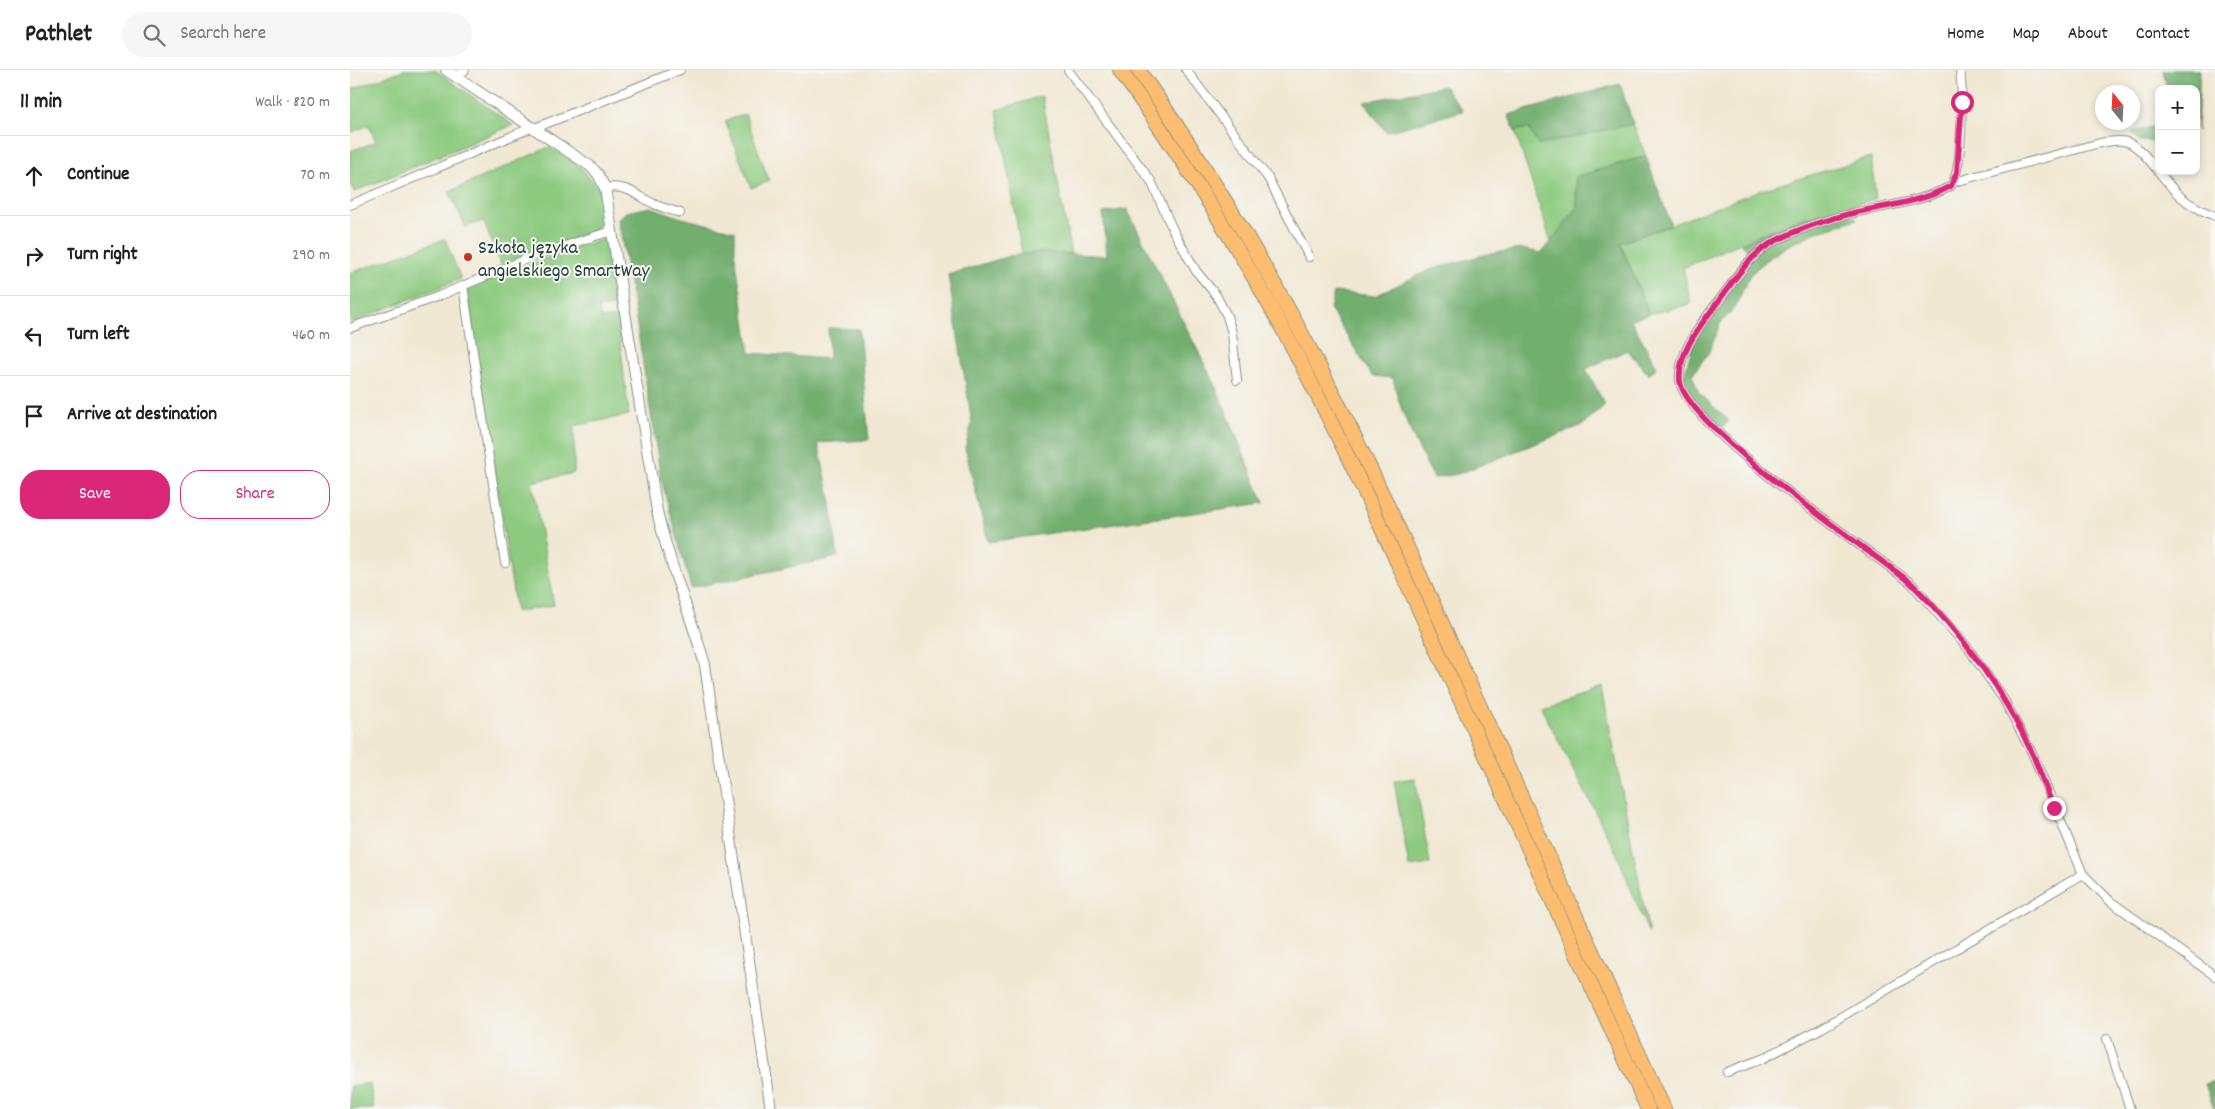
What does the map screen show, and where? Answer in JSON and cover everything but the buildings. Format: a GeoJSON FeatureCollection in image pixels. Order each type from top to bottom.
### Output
{"type":"FeatureCollection","features":[{"type":"Feature","properties":{"kind":"highway"},"geometry":{"type":"LineString","coordinates":[[1120,70],[1174,148],[1227,232],[1272,309],[1326,413],[1398,563],[1648,1109]]}},
{"type":"Feature","properties":{"kind":"highway"},"geometry":{"type":"LineString","coordinates":[[1138,70],[1191,148],[1248,238],[1289,310],[1339,405],[1412,558],[1664,1109]]}},
{"type":"Feature","properties":{"kind":"street"},"geometry":{"type":"LineString","coordinates":[[446,70],[590,166],[598,174],[605,188],[657,511],[666,548],[688,609],[705,665],[771,1109]]}},
{"type":"Feature","properties":{"kind":"street"},"geometry":{"type":"LineString","coordinates":[[456,77],[465,70]]}},
{"type":"Feature","properties":{"kind":"street"},"geometry":{"type":"LineString","coordinates":[[350,205],[534,128],[680,70]]}},
{"type":"Feature","properties":{"kind":"street"},"geometry":{"type":"LineString","coordinates":[[1068,70],[1151,181],[1172,230],[1196,271],[1216,295],[1227,316],[1232,333],[1237,380]]}},
{"type":"Feature","properties":{"kind":"street"},"geometry":{"type":"LineString","coordinates":[[1186,70],[1268,178],[1308,257]]}},
{"type":"Feature","properties":{"kind":"street"},"geometry":{"type":"LineString","coordinates":[[1954,182],[1962,112],[1960,70]]}},
{"type":"Feature","properties":{"kind":"street"},"geometry":{"type":"LineString","coordinates":[[2215,216],[2200,210],[2181,197],[2134,146],[2128,142],[2116,140],[2063,152],[1954,182],[1951,186],[1934,194],[1850,213],[1818,223],[1775,242],[1760,251],[1746,265],[1695,335],[1684,359],[1680,383],[1688,400],[1726,440],[1911,583],[1963,641],[1988,675],[2017,723],[2033,755],[2083,874],[2110,901],[2215,976]]}},
{"type":"Feature","properties":{"kind":"street"},"geometry":{"type":"LineString","coordinates":[[605,188],[628,189],[655,205],[680,213]]}},
{"type":"Feature","properties":{"kind":"street"},"geometry":{"type":"LineString","coordinates":[[350,328],[463,286],[531,257],[611,231]]}},
{"type":"Feature","properties":{"kind":"street"},"geometry":{"type":"LineString","coordinates":[[463,286],[505,562]]}},
{"type":"Feature","properties":{"kind":"street"},"geometry":{"type":"LineString","coordinates":[[1728,1072],[1762,1058],[1822,1028],[2083,874]]}},
{"type":"Feature","properties":{"kind":"street"},"geometry":{"type":"LineString","coordinates":[[2108,1039],[2130,1109]]}},
{"type":"Feature","properties":{"kind":"green space"},"geometry":{"type":"Polygon","coordinates":[[[403,70],[435,70],[513,125],[354,192],[350,183],[350,151],[376,142],[369,125],[350,133],[350,90],[403,70]]]}},
{"type":"Feature","properties":{"kind":"green space"},"geometry":{"type":"Polygon","coordinates":[[[2163,70],[2200,70],[2199,85],[2166,85],[2163,70]]]}},
{"type":"Feature","properties":{"kind":"green space"},"geometry":{"type":"Polygon","coordinates":[[[1620,84],[1633,124],[1539,145],[1528,128],[1515,131],[1508,115],[1620,84]]]}},
{"type":"Feature","properties":{"kind":"green space"},"geometry":{"type":"Polygon","coordinates":[[[1444,86],[1463,111],[1386,132],[1364,102],[1444,86]]]}},
{"type":"Feature","properties":{"kind":"green space"},"geometry":{"type":"Polygon","coordinates":[[[1042,96],[1071,254],[1041,252],[1022,254],[997,110],[1042,96]]]}},
{"type":"Feature","properties":{"kind":"green space"},"geometry":{"type":"Polygon","coordinates":[[[745,114],[769,181],[751,188],[725,121],[745,114]]]}},
{"type":"Feature","properties":{"kind":"green space"},"geometry":{"type":"Polygon","coordinates":[[[1633,124],[1646,156],[1575,177],[1577,208],[1551,242],[1515,131],[1528,128],[1539,144],[1633,124]]]}},
{"type":"Feature","properties":{"kind":"green space"},"geometry":{"type":"Polygon","coordinates":[[[2155,124],[2155,142],[2138,141],[2132,132],[2140,130],[2155,124]]]}},
{"type":"Feature","properties":{"kind":"green space"},"geometry":{"type":"Polygon","coordinates":[[[549,147],[580,167],[599,188],[604,227],[501,264],[483,221],[466,227],[449,192],[549,147]]]}},
{"type":"Feature","properties":{"kind":"green space"},"geometry":{"type":"Polygon","coordinates":[[[1646,156],[1671,225],[1620,243],[1649,314],[1631,320],[1657,367],[1649,375],[1627,350],[1586,369],[1605,405],[1583,425],[1458,474],[1434,478],[1415,442],[1400,404],[1393,378],[1372,376],[1330,309],[1334,292],[1375,296],[1429,270],[1491,253],[1522,249],[1541,253],[1577,208],[1575,177],[1646,156]]]}},
{"type":"Feature","properties":{"kind":"green space"},"geometry":{"type":"Polygon","coordinates":[[[1871,157],[1876,199],[1789,222],[1683,268],[1691,304],[1649,314],[1620,242],[1671,225],[1758,191],[1871,157]]]}},
{"type":"Feature","properties":{"kind":"green space"},"geometry":{"type":"Polygon","coordinates":[[[651,207],[682,218],[735,231],[735,255],[750,353],[829,359],[828,328],[859,329],[869,440],[818,443],[830,497],[838,557],[691,588],[661,479],[618,219],[626,212],[651,207]]]}},
{"type":"Feature","properties":{"kind":"green space"},"geometry":{"type":"Polygon","coordinates":[[[1127,209],[1216,387],[1264,503],[988,542],[965,448],[972,423],[948,275],[1009,256],[1041,252],[1107,256],[1103,213],[1127,209]]]}},
{"type":"Feature","properties":{"kind":"green space"},"geometry":{"type":"Polygon","coordinates":[[[1838,209],[1857,219],[1814,233],[1789,245],[1766,260],[1750,275],[1735,307],[1720,324],[1709,352],[1692,375],[1699,393],[1729,421],[1721,429],[1696,403],[1683,380],[1699,323],[1748,251],[1741,244],[1789,222],[1838,209]]]}},
{"type":"Feature","properties":{"kind":"green space"},"geometry":{"type":"Polygon","coordinates":[[[445,239],[461,279],[350,323],[350,273],[445,239]]]}},
{"type":"Feature","properties":{"kind":"green space"},"geometry":{"type":"Polygon","coordinates":[[[605,239],[614,306],[598,308],[601,319],[617,317],[629,415],[574,426],[574,473],[532,482],[554,605],[516,612],[467,289],[573,248],[605,239]]]}},
{"type":"Feature","properties":{"kind":"green space"},"geometry":{"type":"Polygon","coordinates":[[[1602,686],[1649,934],[1616,852],[1540,705],[1602,686]]]}},
{"type":"Feature","properties":{"kind":"green space"},"geometry":{"type":"Polygon","coordinates":[[[1415,778],[1430,864],[1409,867],[1394,781],[1415,778]]]}},
{"type":"Feature","properties":{"kind":"green space"},"geometry":{"type":"Polygon","coordinates":[[[2215,1081],[2215,1109],[2214,1109],[2205,1084],[2215,1081]]]}},
{"type":"Feature","properties":{"kind":"green space"},"geometry":{"type":"Polygon","coordinates":[[[370,1083],[374,1109],[350,1109],[350,1086],[370,1083]]]}},
{"type":"Feature","properties":{"kind":"place","name":"Szkoła języka angielskiego SmartWay"},"geometry":{"type":"Point","coordinates":[468,257]}},
{"type":"Feature","properties":{"kind":"route"},"geometry":{"type":"LineString","coordinates":[[1962,102],[1957,172],[1951,186],[1934,194],[1850,213],[1818,223],[1775,242],[1760,251],[1746,265],[1695,335],[1684,359],[1680,383],[1694,408],[1732,446],[1911,583],[1928,600],[1968,648],[2004,700],[2033,755],[2054,808]]}}]}
